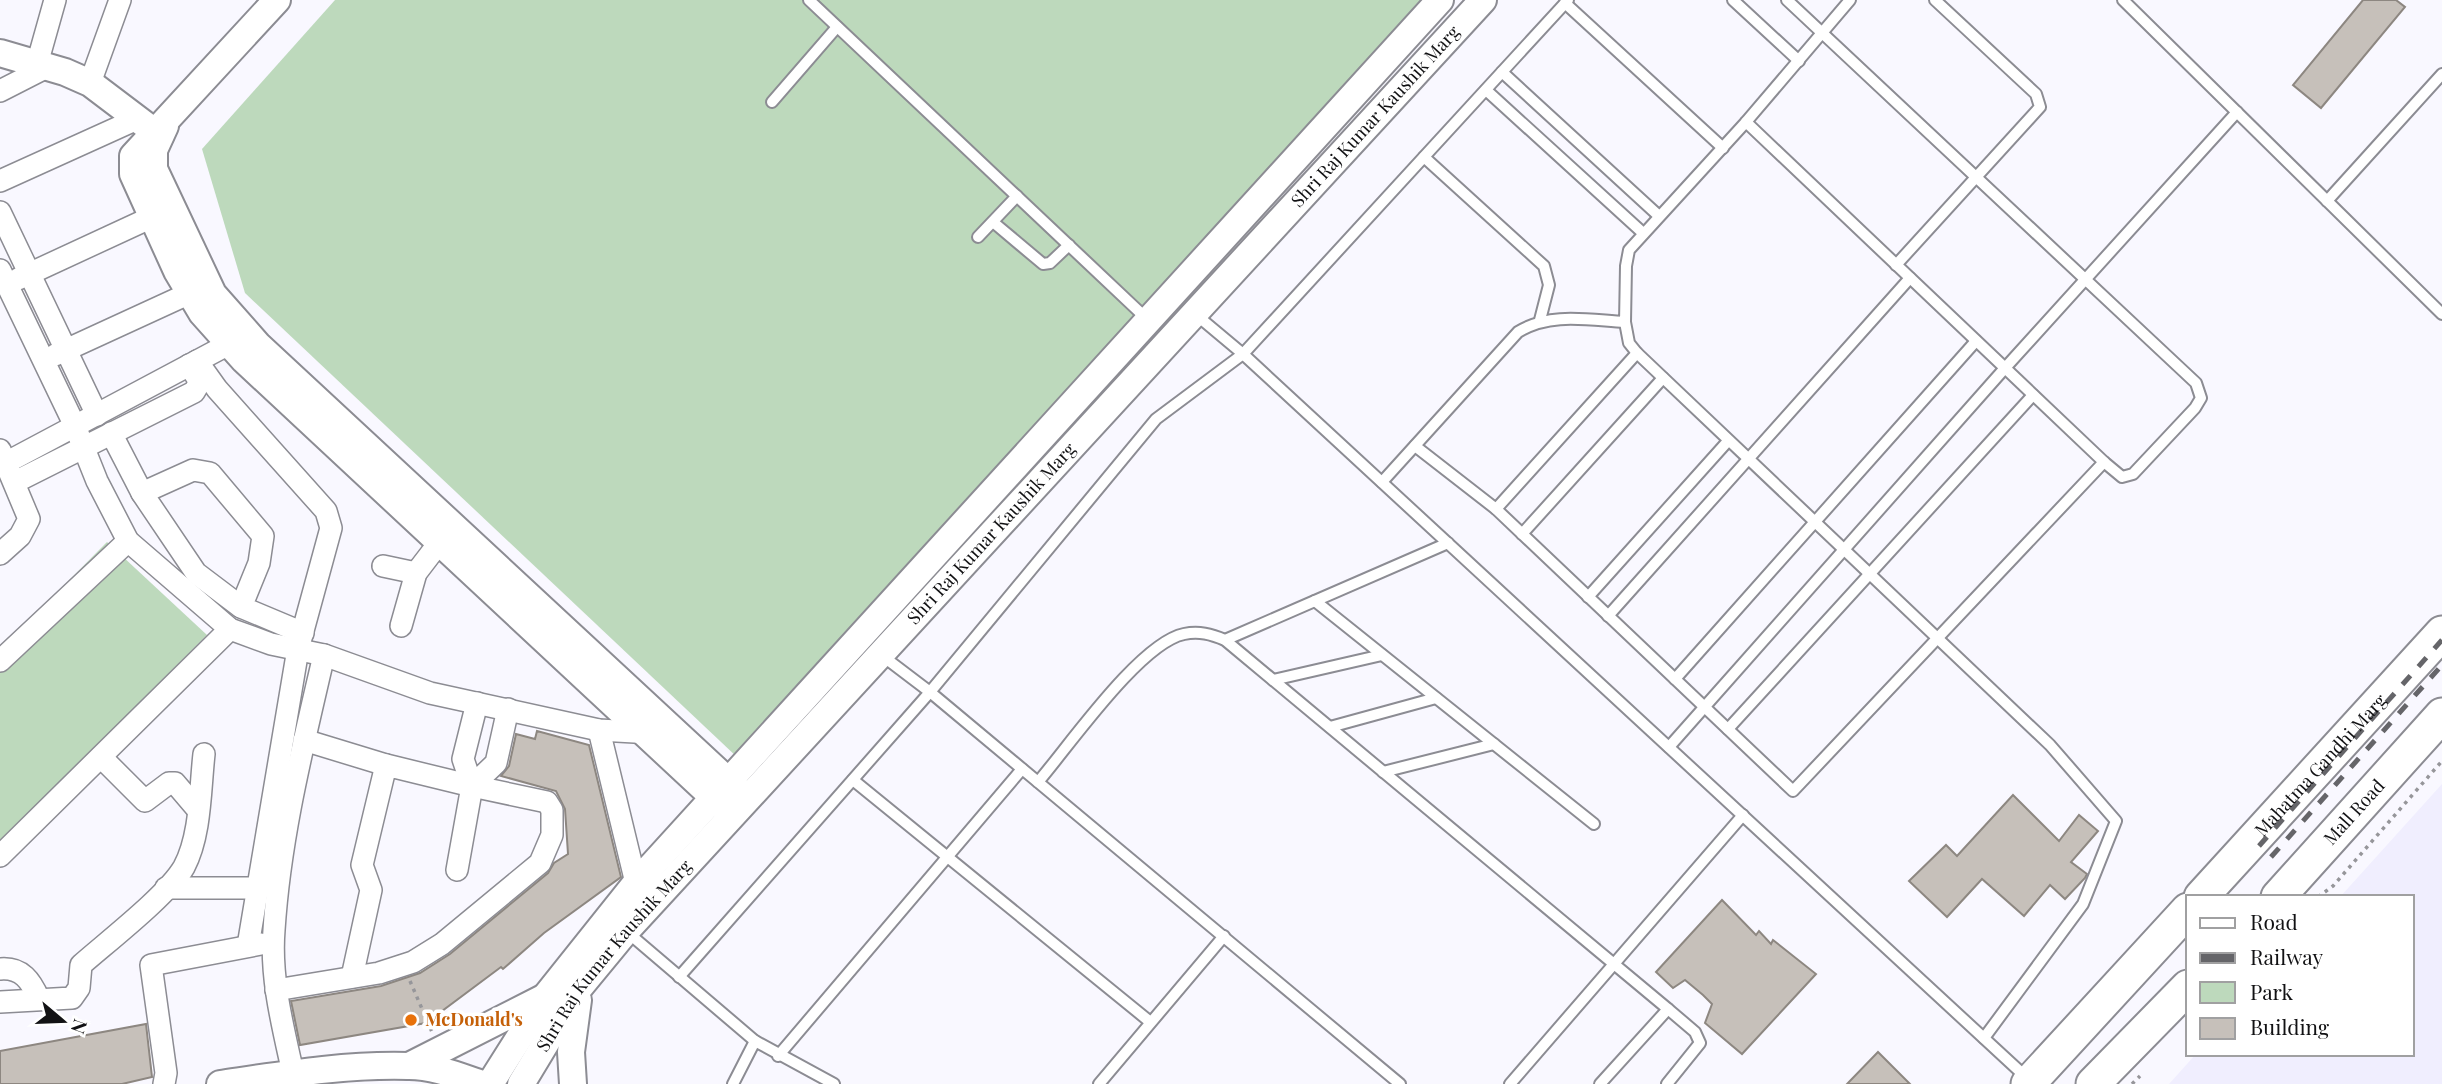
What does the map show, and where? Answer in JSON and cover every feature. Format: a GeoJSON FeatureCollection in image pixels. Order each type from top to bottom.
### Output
{"type":"FeatureCollection","features":[{"type":"Feature","properties":{"kind":"main road","name":"Mahatma Gandhi Marg"},"geometry":{"type":"LineString","coordinates":[[2203,895],[2442,633]]}},
{"type":"Feature","properties":{"kind":"main road","name":"Mall Road"},"geometry":{"type":"LineString","coordinates":[[2280,895],[2436,722]]}},
{"type":"Feature","properties":{"kind":"main road"},"geometry":{"type":"LineString","coordinates":[[2029,1083],[2186,912]]}},
{"type":"Feature","properties":{"kind":"main road"},"geometry":{"type":"LineString","coordinates":[[2093,1084],[2186,990]]}},
{"type":"Feature","properties":{"kind":"main road"},"geometry":{"type":"LineString","coordinates":[[2111,994],[2149,1027]]}},
{"type":"Feature","properties":{"kind":"street"},"geometry":{"type":"LineString","coordinates":[[0,91],[42,65],[55,0]]}},
{"type":"Feature","properties":{"kind":"street"},"geometry":{"type":"LineString","coordinates":[[90,83],[120,0]]}},
{"type":"Feature","properties":{"kind":"street"},"geometry":{"type":"LineString","coordinates":[[277,0],[155,126],[133,156],[131,164],[152,217],[190,293],[202,313],[229,344],[643,734],[731,799]]}},
{"type":"Feature","properties":{"kind":"street","name":"Shri Raj Kumar Kaushik Marg"},"geometry":{"type":"LineString","coordinates":[[521,1084],[579,988],[731,799],[1148,320],[1440,0]]}},
{"type":"Feature","properties":{"kind":"street","name":"Shri Raj Kumar Kaushik Marg"},"geometry":{"type":"LineString","coordinates":[[490,1084],[545,997],[636,883],[731,799],[880,654],[1483,0]]}},
{"type":"Feature","properties":{"kind":"street"},"geometry":{"type":"LineString","coordinates":[[0,53],[90,83],[155,126]]}},
{"type":"Feature","properties":{"kind":"street"},"geometry":{"type":"LineString","coordinates":[[0,181],[155,126]]}},
{"type":"Feature","properties":{"kind":"street"},"geometry":{"type":"LineString","coordinates":[[155,126],[153,169],[214,295],[258,345],[671,730],[731,799]]}},
{"type":"Feature","properties":{"kind":"street"},"geometry":{"type":"LineString","coordinates":[[0,212],[97,415]]}},
{"type":"Feature","properties":{"kind":"street"},"geometry":{"type":"LineString","coordinates":[[152,217],[29,273],[2,281],[75,426],[97,481],[128,541],[230,629],[271,644],[300,641]]}},
{"type":"Feature","properties":{"kind":"street"},"geometry":{"type":"LineString","coordinates":[[1174,292],[1194,313]]}},
{"type":"Feature","properties":{"kind":"street"},"geometry":{"type":"LineString","coordinates":[[43,360],[190,293]]}},
{"type":"Feature","properties":{"kind":"street"},"geometry":{"type":"LineString","coordinates":[[5,465],[229,344]]}},
{"type":"Feature","properties":{"kind":"street"},"geometry":{"type":"LineString","coordinates":[[5,465],[84,447],[198,389],[200,382],[193,363]]}},
{"type":"Feature","properties":{"kind":"street"},"geometry":{"type":"LineString","coordinates":[[193,363],[330,519],[330,539],[300,641],[248,946]]}},
{"type":"Feature","properties":{"kind":"street"},"geometry":{"type":"LineString","coordinates":[[111,433],[142,493],[196,573],[241,607],[324,655],[430,694],[599,730],[643,734],[671,730]]}},
{"type":"Feature","properties":{"kind":"street"},"geometry":{"type":"LineString","coordinates":[[0,554],[20,536],[29,519],[5,465]]}},
{"type":"Feature","properties":{"kind":"street"},"geometry":{"type":"LineString","coordinates":[[142,493],[193,470],[210,473],[263,536],[259,563],[241,607]]}},
{"type":"Feature","properties":{"kind":"street"},"geometry":{"type":"LineString","coordinates":[[0,661],[128,541]]}},
{"type":"Feature","properties":{"kind":"street"},"geometry":{"type":"LineString","coordinates":[[401,626],[416,573],[439,543]]}},
{"type":"Feature","properties":{"kind":"street"},"geometry":{"type":"LineString","coordinates":[[383,566],[416,573]]}},
{"type":"Feature","properties":{"kind":"street"},"geometry":{"type":"LineString","coordinates":[[0,856],[230,629]]}},
{"type":"Feature","properties":{"kind":"street"},"geometry":{"type":"LineString","coordinates":[[293,1073],[276,990],[274,942],[293,779],[324,655]]}},
{"type":"Feature","properties":{"kind":"street"},"geometry":{"type":"LineString","coordinates":[[457,870],[472,786],[463,759],[477,703]]}},
{"type":"Feature","properties":{"kind":"street"},"geometry":{"type":"LineString","coordinates":[[472,786],[496,763],[508,709]]}},
{"type":"Feature","properties":{"kind":"street"},"geometry":{"type":"LineString","coordinates":[[599,730],[636,883]]}},
{"type":"Feature","properties":{"kind":"street"},"geometry":{"type":"LineString","coordinates":[[276,990],[402,965],[442,944],[540,863],[549,848],[552,810],[547,802],[386,765],[304,740]]}},
{"type":"Feature","properties":{"kind":"street"},"geometry":{"type":"LineString","coordinates":[[0,1002],[72,998],[79,988],[81,965],[166,888],[184,866],[198,810],[204,754]]}},
{"type":"Feature","properties":{"kind":"street"},"geometry":{"type":"LineString","coordinates":[[101,757],[145,801],[169,783],[175,783],[198,810]]}},
{"type":"Feature","properties":{"kind":"street"},"geometry":{"type":"LineString","coordinates":[[352,977],[371,890],[362,865],[386,765]]}},
{"type":"Feature","properties":{"kind":"street"},"geometry":{"type":"LineString","coordinates":[[166,888],[258,888]]}},
{"type":"Feature","properties":{"kind":"street"},"geometry":{"type":"LineString","coordinates":[[164,1084],[166,1073],[151,965],[274,942]]}},
{"type":"Feature","properties":{"kind":"street"},"geometry":{"type":"LineString","coordinates":[[0,970],[12,968],[23,975],[32,983],[39,999]]}},
{"type":"Feature","properties":{"kind":"street"},"geometry":{"type":"LineString","coordinates":[[573,1084],[571,1052],[579,988]]}},
{"type":"Feature","properties":{"kind":"street"},"geometry":{"type":"LineString","coordinates":[[409,1066],[545,997]]}},
{"type":"Feature","properties":{"kind":"street"},"geometry":{"type":"LineString","coordinates":[[220,1084],[293,1073],[409,1066],[436,1069],[482,1084]]}},
{"type":"Feature","properties":{"kind":"lane"},"geometry":{"type":"LineString","coordinates":[[809,0],[1148,320]]}},
{"type":"Feature","properties":{"kind":"lane"},"geometry":{"type":"LineString","coordinates":[[1733,0],[1798,61]]}},
{"type":"Feature","properties":{"kind":"lane"},"geometry":{"type":"LineString","coordinates":[[1746,122],[2122,477],[2133,474],[2195,408],[2201,398],[2201,390],[1787,0]]}},
{"type":"Feature","properties":{"kind":"lane"},"geometry":{"type":"LineString","coordinates":[[1850,0],[1723,148],[1643,233],[1627,257],[1625,322],[1629,343],[1637,353],[2050,745],[2116,821],[2083,904],[1984,1038]]}},
{"type":"Feature","properties":{"kind":"lane"},"geometry":{"type":"LineString","coordinates":[[1896,265],[2040,107],[2040,101],[1935,0]]}},
{"type":"Feature","properties":{"kind":"lane"},"geometry":{"type":"LineString","coordinates":[[2123,0],[2442,314]]}},
{"type":"Feature","properties":{"kind":"lane"},"geometry":{"type":"LineString","coordinates":[[679,977],[930,692],[1156,419],[1243,354],[1567,1],[1723,148]]}},
{"type":"Feature","properties":{"kind":"lane"},"geometry":{"type":"LineString","coordinates":[[772,102],[837,26]]}},
{"type":"Feature","properties":{"kind":"lane"},"geometry":{"type":"LineString","coordinates":[[1502,72],[1659,216]]}},
{"type":"Feature","properties":{"kind":"lane"},"geometry":{"type":"LineString","coordinates":[[2327,201],[2442,74]]}},
{"type":"Feature","properties":{"kind":"lane"},"geometry":{"type":"LineString","coordinates":[[1486,90],[1643,233]]}},
{"type":"Feature","properties":{"kind":"lane"},"geometry":{"type":"LineString","coordinates":[[1669,747],[2005,368],[2237,112]]}},
{"type":"Feature","properties":{"kind":"lane"},"geometry":{"type":"LineString","coordinates":[[1424,157],[1544,266],[1549,285],[1540,320]]}},
{"type":"Feature","properties":{"kind":"lane"},"geometry":{"type":"LineString","coordinates":[[978,237],[1017,197]]}},
{"type":"Feature","properties":{"kind":"lane"},"geometry":{"type":"LineString","coordinates":[[993,222],[1043,264],[1050,263],[1069,246]]}},
{"type":"Feature","properties":{"kind":"lane"},"geometry":{"type":"LineString","coordinates":[[1608,616],[1910,278]]}},
{"type":"Feature","properties":{"kind":"lane"},"geometry":{"type":"LineString","coordinates":[[1194,313],[1243,354],[1382,482],[1984,1038],[2029,1083]]}},
{"type":"Feature","properties":{"kind":"lane"},"geometry":{"type":"LineString","coordinates":[[1382,482],[1518,332],[1540,320],[1625,322]]}},
{"type":"Feature","properties":{"kind":"lane"},"geometry":{"type":"LineString","coordinates":[[1675,679],[1976,341]]}},
{"type":"Feature","properties":{"kind":"lane"},"geometry":{"type":"LineString","coordinates":[[1496,509],[1637,353]]}},
{"type":"Feature","properties":{"kind":"lane"},"geometry":{"type":"LineString","coordinates":[[1522,534],[1663,378]]}},
{"type":"Feature","properties":{"kind":"lane"},"geometry":{"type":"LineString","coordinates":[[1728,729],[2033,395]]}},
{"type":"Feature","properties":{"kind":"lane"},"geometry":{"type":"LineString","coordinates":[[1588,597],[1728,440]]}},
{"type":"Feature","properties":{"kind":"lane"},"geometry":{"type":"LineString","coordinates":[[1415,446],[1496,509],[1793,791],[2104,462]]}},
{"type":"Feature","properties":{"kind":"lane"},"geometry":{"type":"LineString","coordinates":[[1225,640],[1448,543]]}},
{"type":"Feature","properties":{"kind":"lane"},"geometry":{"type":"LineString","coordinates":[[1315,601],[1594,824]]}},
{"type":"Feature","properties":{"kind":"lane"},"geometry":{"type":"LineString","coordinates":[[1038,782],[1145,654],[1182,634],[1207,632],[1225,640],[1695,1032],[1700,1043],[1667,1084]]}},
{"type":"Feature","properties":{"kind":"lane"},"geometry":{"type":"LineString","coordinates":[[880,654],[1022,768],[1400,1084]]}},
{"type":"Feature","properties":{"kind":"lane"},"geometry":{"type":"LineString","coordinates":[[1273,680],[1382,654]]}},
{"type":"Feature","properties":{"kind":"lane"},"geometry":{"type":"LineString","coordinates":[[1330,727],[1436,698]]}},
{"type":"Feature","properties":{"kind":"lane"},"geometry":{"type":"LineString","coordinates":[[1384,772],[1494,744]]}},
{"type":"Feature","properties":{"kind":"lane"},"geometry":{"type":"LineString","coordinates":[[778,1056],[1022,768]]}},
{"type":"Feature","properties":{"kind":"lane"},"geometry":{"type":"LineString","coordinates":[[853,780],[1149,1021]]}},
{"type":"Feature","properties":{"kind":"lane"},"geometry":{"type":"LineString","coordinates":[[1510,1084],[1743,815]]}},
{"type":"Feature","properties":{"kind":"lane"},"geometry":{"type":"LineString","coordinates":[[626,930],[755,1041],[778,1056],[834,1084]]}},
{"type":"Feature","properties":{"kind":"lane"},"geometry":{"type":"LineString","coordinates":[[1099,1084],[1149,1021],[1224,936]]}},
{"type":"Feature","properties":{"kind":"lane"},"geometry":{"type":"LineString","coordinates":[[1600,1084],[1668,1009]]}},
{"type":"Feature","properties":{"kind":"lane"},"geometry":{"type":"LineString","coordinates":[[733,1084],[755,1041]]}},
{"type":"Feature","properties":{"kind":"path"},"geometry":{"type":"LineString","coordinates":[[2321,895],[2333,886],[2442,761]]}},
{"type":"Feature","properties":{"kind":"path"},"geometry":{"type":"LineString","coordinates":[[402,965],[440,1050]]}},
{"type":"Feature","properties":{"kind":"shaded area"},"geometry":{"type":"Polygon","coordinates":[[[2442,784],[2442,1084],[2169,1084],[2194,1056],[2414,1056],[2414,895],[2342,895],[2442,784]]]}},
{"type":"Feature","properties":{"kind":"green space"},"geometry":{"type":"Polygon","coordinates":[[[335,0],[1437,0],[738,758],[245,293],[202,149],[335,0]]]}},
{"type":"Feature","properties":{"kind":"green space"},"geometry":{"type":"Polygon","coordinates":[[[107,542],[207,635],[0,844],[0,650],[107,542]]]}},
{"type":"Feature","properties":{"kind":"building"},"geometry":{"type":"Polygon","coordinates":[[[2363,0],[2396,0],[2405,7],[2321,108],[2293,85],[2363,0]]]}},
{"type":"Feature","properties":{"kind":"building"},"geometry":{"type":"Polygon","coordinates":[[[537,731],[589,745],[621,877],[544,933],[503,969],[501,967],[426,1023],[300,1045],[291,1001],[381,986],[420,973],[450,954],[548,873],[554,863],[568,854],[565,809],[556,791],[501,776],[509,766],[516,734],[535,739],[537,731]]]}},
{"type":"Feature","properties":{"kind":"building"},"geometry":{"type":"Polygon","coordinates":[[[2013,795],[2059,841],[2079,815],[2098,831],[2071,862],[2087,874],[2085,878],[2065,899],[2050,885],[2024,916],[1982,879],[1947,917],[1909,881],[1946,845],[1957,856],[2013,795]]]}},
{"type":"Feature","properties":{"kind":"building"},"geometry":{"type":"Polygon","coordinates":[[[1722,900],[1756,935],[1759,931],[1771,944],[1773,940],[1816,974],[1742,1054],[1705,1023],[1712,1004],[1703,995],[1685,980],[1673,988],[1656,972],[1722,900]]]}},
{"type":"Feature","properties":{"kind":"building"},"geometry":{"type":"Polygon","coordinates":[[[146,1024],[152,1077],[122,1084],[0,1084],[0,1051],[146,1024]]]}},
{"type":"Feature","properties":{"kind":"building"},"geometry":{"type":"Polygon","coordinates":[[[1878,1052],[1910,1084],[1847,1084],[1878,1052]]]}},
{"type":"Feature","properties":{"kind":"railway"},"geometry":{"type":"LineString","coordinates":[[2259,846],[2442,640]]}},
{"type":"Feature","properties":{"kind":"railway"},"geometry":{"type":"LineString","coordinates":[[2271,857],[2442,665]]}},
{"type":"Feature","properties":{"kind":"place","name":"McDonald's"},"geometry":{"type":"Point","coordinates":[411,1020]}}]}
